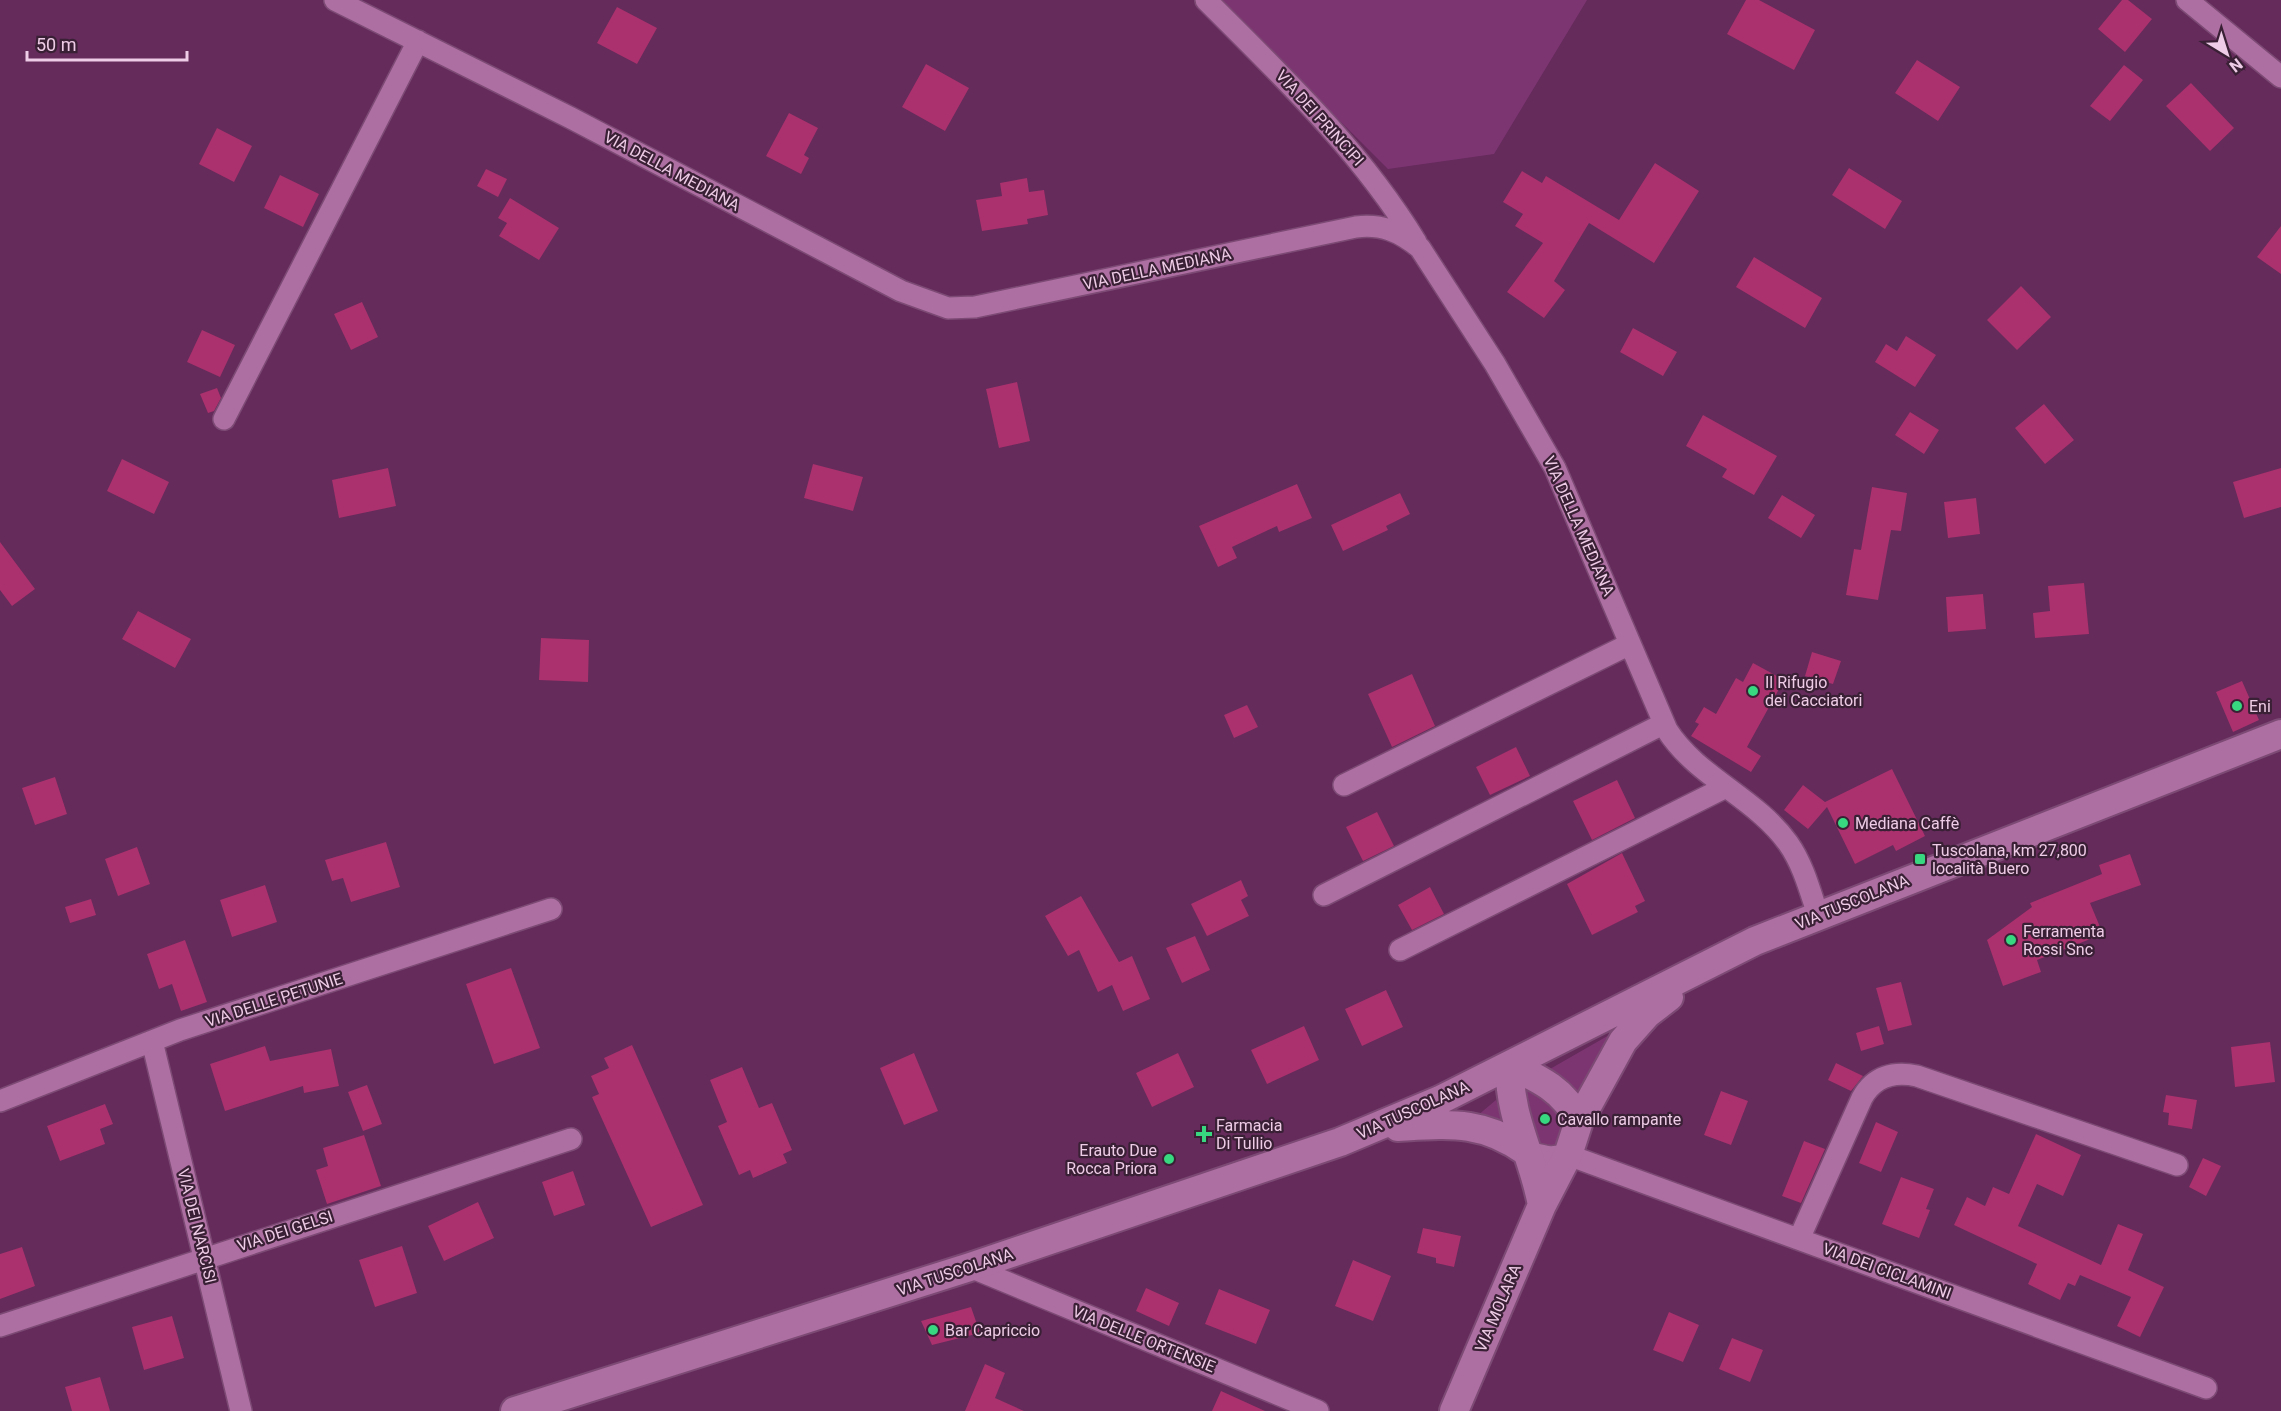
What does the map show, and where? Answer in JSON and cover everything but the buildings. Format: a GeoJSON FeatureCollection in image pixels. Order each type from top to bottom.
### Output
{"type":"FeatureCollection","features":[{"type":"Feature","properties":{"kind":"main road","name":"VIA TUSCOLANA"},"geometry":{"type":"LineString","coordinates":[[515,1411],[970,1267],[1376,1128],[1440,1100],[1755,941],[2281,734]]}},
{"type":"Feature","properties":{"kind":"main road","name":"VIA MOLARA"},"geometry":{"type":"LineString","coordinates":[[1454,1411],[1542,1205],[1568,1155],[1579,1121],[1618,1048],[1635,1026],[1662,1001],[1755,941]]}},
{"type":"Feature","properties":{"kind":"main road"},"geometry":{"type":"LineString","coordinates":[[1510,1065],[1558,1091],[1571,1106],[1579,1121]]}},
{"type":"Feature","properties":{"kind":"main road"},"geometry":{"type":"LineString","coordinates":[[1510,1065],[1512,1109],[1536,1175],[1542,1205]]}},
{"type":"Feature","properties":{"kind":"main road"},"geometry":{"type":"LineString","coordinates":[[1376,1128],[1466,1125],[1500,1134],[1527,1152]]}},
{"type":"Feature","properties":{"kind":"street","name":"VIA DELLA MEDIANA"},"geometry":{"type":"LineString","coordinates":[[335,0],[571,118],[902,291],[948,308],[975,307],[1356,227],[1375,226],[1390,229],[1420,248],[1541,441],[1561,482],[1663,724],[1679,748],[1775,828],[1789,843],[1800,865],[1818,915]]}},
{"type":"Feature","properties":{"kind":"street","name":"VIA DEI PRINCIPI"},"geometry":{"type":"LineString","coordinates":[[1206,0],[1281,75],[1352,152],[1382,188],[1420,248]]}},
{"type":"Feature","properties":{"kind":"street"},"geometry":{"type":"LineString","coordinates":[[2187,0],[2281,77]]}},
{"type":"Feature","properties":{"kind":"street"},"geometry":{"type":"LineString","coordinates":[[224,419],[418,41]]}},
{"type":"Feature","properties":{"kind":"street"},"geometry":{"type":"LineString","coordinates":[[1344,785],[1630,644]]}},
{"type":"Feature","properties":{"kind":"street"},"geometry":{"type":"LineString","coordinates":[[1324,895],[1663,724]]}},
{"type":"Feature","properties":{"kind":"street"},"geometry":{"type":"LineString","coordinates":[[1400,950],[1726,788]]}},
{"type":"Feature","properties":{"kind":"street","name":"VIA DELLE PETUNIE"},"geometry":{"type":"LineString","coordinates":[[0,1101],[152,1041],[551,909]]}},
{"type":"Feature","properties":{"kind":"street","name":"VIA DEI NARCISI"},"geometry":{"type":"LineString","coordinates":[[152,1041],[241,1411]]}},
{"type":"Feature","properties":{"kind":"street"},"geometry":{"type":"LineString","coordinates":[[1799,1239],[1862,1098],[1869,1086],[1888,1075],[1917,1076],[2177,1165]]}},
{"type":"Feature","properties":{"kind":"street","name":"VIA DEI GELSI"},"geometry":{"type":"LineString","coordinates":[[0,1326],[205,1256],[572,1139]]}},
{"type":"Feature","properties":{"kind":"street","name":"VIA DEI CICLAMINI"},"geometry":{"type":"LineString","coordinates":[[1527,1152],[1550,1157],[1568,1155],[2206,1388]]}},
{"type":"Feature","properties":{"kind":"street","name":"VIA DELLE ORTENSIE"},"geometry":{"type":"LineString","coordinates":[[970,1267],[1318,1411]]}},
{"type":"Feature","properties":{"kind":"shaded area"},"geometry":{"type":"Polygon","coordinates":[[[1219,0],[1587,0],[1494,154],[1388,169],[1219,0]]]}},
{"type":"Feature","properties":{"kind":"shaded area"},"geometry":{"type":"Polygon","coordinates":[[[1611,1034],[1580,1100],[1543,1073],[1611,1034]]]}},
{"type":"Feature","properties":{"kind":"shaded area"},"geometry":{"type":"Polygon","coordinates":[[[1523,1086],[1562,1108],[1566,1130],[1553,1149],[1535,1145],[1523,1086]]]}},
{"type":"Feature","properties":{"kind":"shaded area"},"geometry":{"type":"Polygon","coordinates":[[[1496,1100],[1505,1126],[1477,1116],[1496,1100]]]}},
{"type":"Feature","properties":{"kind":"place","name":"Il Rifugio dei Cacciatori"},"geometry":{"type":"Point","coordinates":[1753,691]}},
{"type":"Feature","properties":{"kind":"place","name":"Eni"},"geometry":{"type":"Point","coordinates":[2237,706]}},
{"type":"Feature","properties":{"kind":"place","name":"Mediana Caffè"},"geometry":{"type":"Point","coordinates":[1843,823]}},
{"type":"Feature","properties":{"kind":"place","name":"Tuscolana, km 27,800 località Buero"},"geometry":{"type":"Point","coordinates":[1920,859]}},
{"type":"Feature","properties":{"kind":"place","name":"Ferramenta Rossi Snc"},"geometry":{"type":"Point","coordinates":[2011,940]}},
{"type":"Feature","properties":{"kind":"place","name":"Cavallo rampante"},"geometry":{"type":"Point","coordinates":[1545,1119]}},
{"type":"Feature","properties":{"kind":"place","name":"Farmacia Di Tullio"},"geometry":{"type":"Point","coordinates":[1204,1134]}},
{"type":"Feature","properties":{"kind":"place","name":"Erauto Due Rocca Priora"},"geometry":{"type":"Point","coordinates":[1169,1159]}},
{"type":"Feature","properties":{"kind":"place","name":"Bar Capriccio"},"geometry":{"type":"Point","coordinates":[933,1330]}}]}
